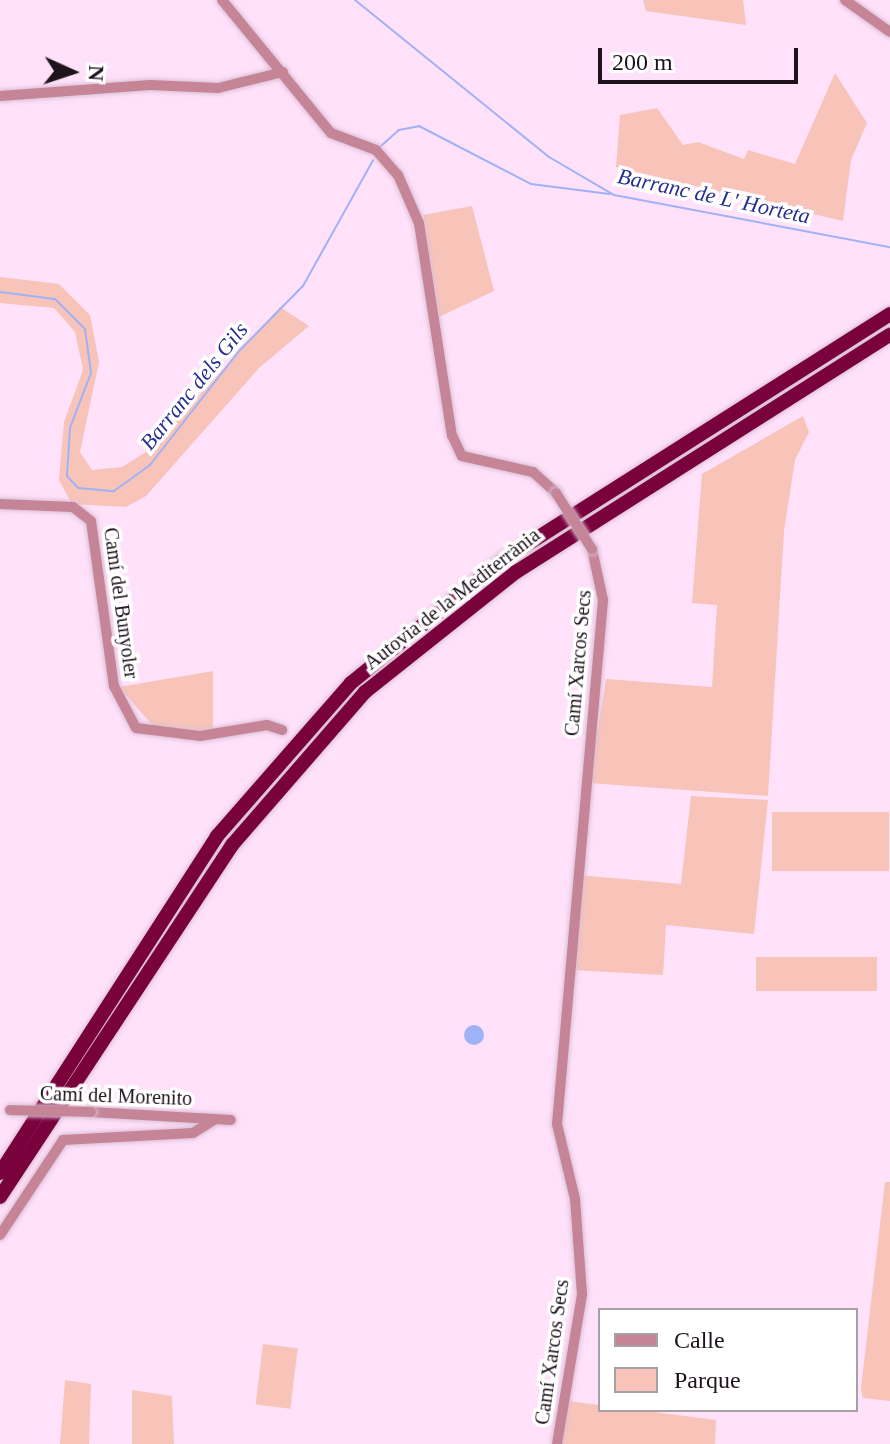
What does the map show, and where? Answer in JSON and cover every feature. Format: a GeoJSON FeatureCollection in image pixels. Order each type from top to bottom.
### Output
{"type":"FeatureCollection","features":[{"type":"Feature","properties":{"kind":"highway","name":"Autovia de la Mediterrània"},"geometry":{"type":"LineString","coordinates":[[0,1173],[217,836],[351,683],[501,561],[890,314]]}},
{"type":"Feature","properties":{"kind":"highway","name":"Autovia de la Mediterrània"},"geometry":{"type":"LineString","coordinates":[[0,1197],[232,845],[365,692],[516,572],[890,335]]}},
{"type":"Feature","properties":{"kind":"street","name":"Camí Xarcos Secs"},"geometry":{"type":"LineString","coordinates":[[222,0],[331,133],[386,159],[417,215],[452,435],[462,456],[533,472],[556,493],[592,549],[603,600],[557,1124],[575,1199],[582,1294],[557,1444]]}},
{"type":"Feature","properties":{"kind":"street"},"geometry":{"type":"LineString","coordinates":[[845,0],[890,32]]}},
{"type":"Feature","properties":{"kind":"street"},"geometry":{"type":"LineString","coordinates":[[0,96],[150,85],[218,88],[283,72]]}},
{"type":"Feature","properties":{"kind":"street","name":"Camí del Bunyoler"},"geometry":{"type":"LineString","coordinates":[[0,504],[73,507],[91,521],[114,686],[136,728],[187,736],[282,730]]}},
{"type":"Feature","properties":{"kind":"street","name":"Camí del Morenito"},"geometry":{"type":"LineString","coordinates":[[5,1110],[231,1120]]}},
{"type":"Feature","properties":{"kind":"street"},"geometry":{"type":"LineString","coordinates":[[0,1235],[63,1140],[193,1133],[215,1119]]}},
{"type":"Feature","properties":{"kind":"green space"},"geometry":{"type":"Polygon","coordinates":[[[643,0],[743,0],[746,25],[646,11],[643,0]]]}},
{"type":"Feature","properties":{"kind":"green space"},"geometry":{"type":"Polygon","coordinates":[[[835,73],[867,123],[851,160],[843,221],[616,167],[620,115],[657,108],[683,145],[698,142],[744,159],[748,150],[795,164],[835,73]]]}},
{"type":"Feature","properties":{"kind":"green space"},"geometry":{"type":"Polygon","coordinates":[[[472,206],[494,291],[439,317],[423,215],[472,206]]]}},
{"type":"Feature","properties":{"kind":"green space"},"geometry":{"type":"Polygon","coordinates":[[[0,277],[59,284],[90,315],[99,362],[80,452],[92,470],[122,467],[149,450],[280,307],[309,326],[259,368],[146,496],[126,507],[72,504],[59,480],[64,422],[83,370],[75,332],[54,308],[0,303],[0,277]]]}},
{"type":"Feature","properties":{"kind":"green space"},"geometry":{"type":"Polygon","coordinates":[[[803,416],[809,432],[795,460],[784,531],[768,796],[589,783],[606,679],[712,687],[717,605],[692,603],[702,474],[803,416]]]}},
{"type":"Feature","properties":{"kind":"green space"},"geometry":{"type":"Polygon","coordinates":[[[213,671],[213,731],[154,727],[119,687],[213,671]]]}},
{"type":"Feature","properties":{"kind":"green space"},"geometry":{"type":"Polygon","coordinates":[[[691,796],[768,800],[754,934],[666,925],[663,975],[573,970],[578,875],[681,884],[691,796]]]}},
{"type":"Feature","properties":{"kind":"green space"},"geometry":{"type":"Polygon","coordinates":[[[772,812],[889,812],[889,871],[772,871],[772,812]]]}},
{"type":"Feature","properties":{"kind":"green space"},"geometry":{"type":"Polygon","coordinates":[[[756,957],[877,957],[877,991],[756,991],[756,957]]]}},
{"type":"Feature","properties":{"kind":"green space"},"geometry":{"type":"Polygon","coordinates":[[[885,1182],[890,1182],[890,1401],[863,1398],[861,1388],[885,1182]]]}},
{"type":"Feature","properties":{"kind":"green space"},"geometry":{"type":"Polygon","coordinates":[[[263,1344],[298,1348],[290,1409],[256,1405],[263,1344]]]}},
{"type":"Feature","properties":{"kind":"green space"},"geometry":{"type":"Polygon","coordinates":[[[65,1380],[91,1384],[89,1444],[60,1444],[65,1380]]]}},
{"type":"Feature","properties":{"kind":"green space"},"geometry":{"type":"Polygon","coordinates":[[[132,1390],[172,1396],[174,1444],[132,1444],[132,1390]]]}},
{"type":"Feature","properties":{"kind":"green space"},"geometry":{"type":"Polygon","coordinates":[[[568,1401],[598,1405],[598,1412],[654,1412],[716,1420],[715,1444],[561,1444],[568,1401]]]}},
{"type":"Feature","properties":{"kind":"water"},"geometry":{"type":"Polygon","coordinates":[[[474,1025],[481,1028],[484,1035],[481,1042],[474,1045],[467,1042],[464,1035],[467,1028],[474,1025]]]}},
{"type":"Feature","properties":{"kind":"waterway","name":"Barranc de L' Horteta"},"geometry":{"type":"LineString","coordinates":[[355,0],[549,157],[614,195],[890,247]]}},
{"type":"Feature","properties":{"kind":"waterway","name":"Barranc dels Gils"},"geometry":{"type":"LineString","coordinates":[[381,146],[399,130],[419,126],[531,184],[609,194]]}},
{"type":"Feature","properties":{"kind":"waterway","name":"Barranc dels Gils"},"geometry":{"type":"LineString","coordinates":[[0,292],[55,299],[85,329],[91,373],[70,428],[67,476],[78,488],[114,491],[150,465],[240,350],[303,286],[373,160]]}}]}
